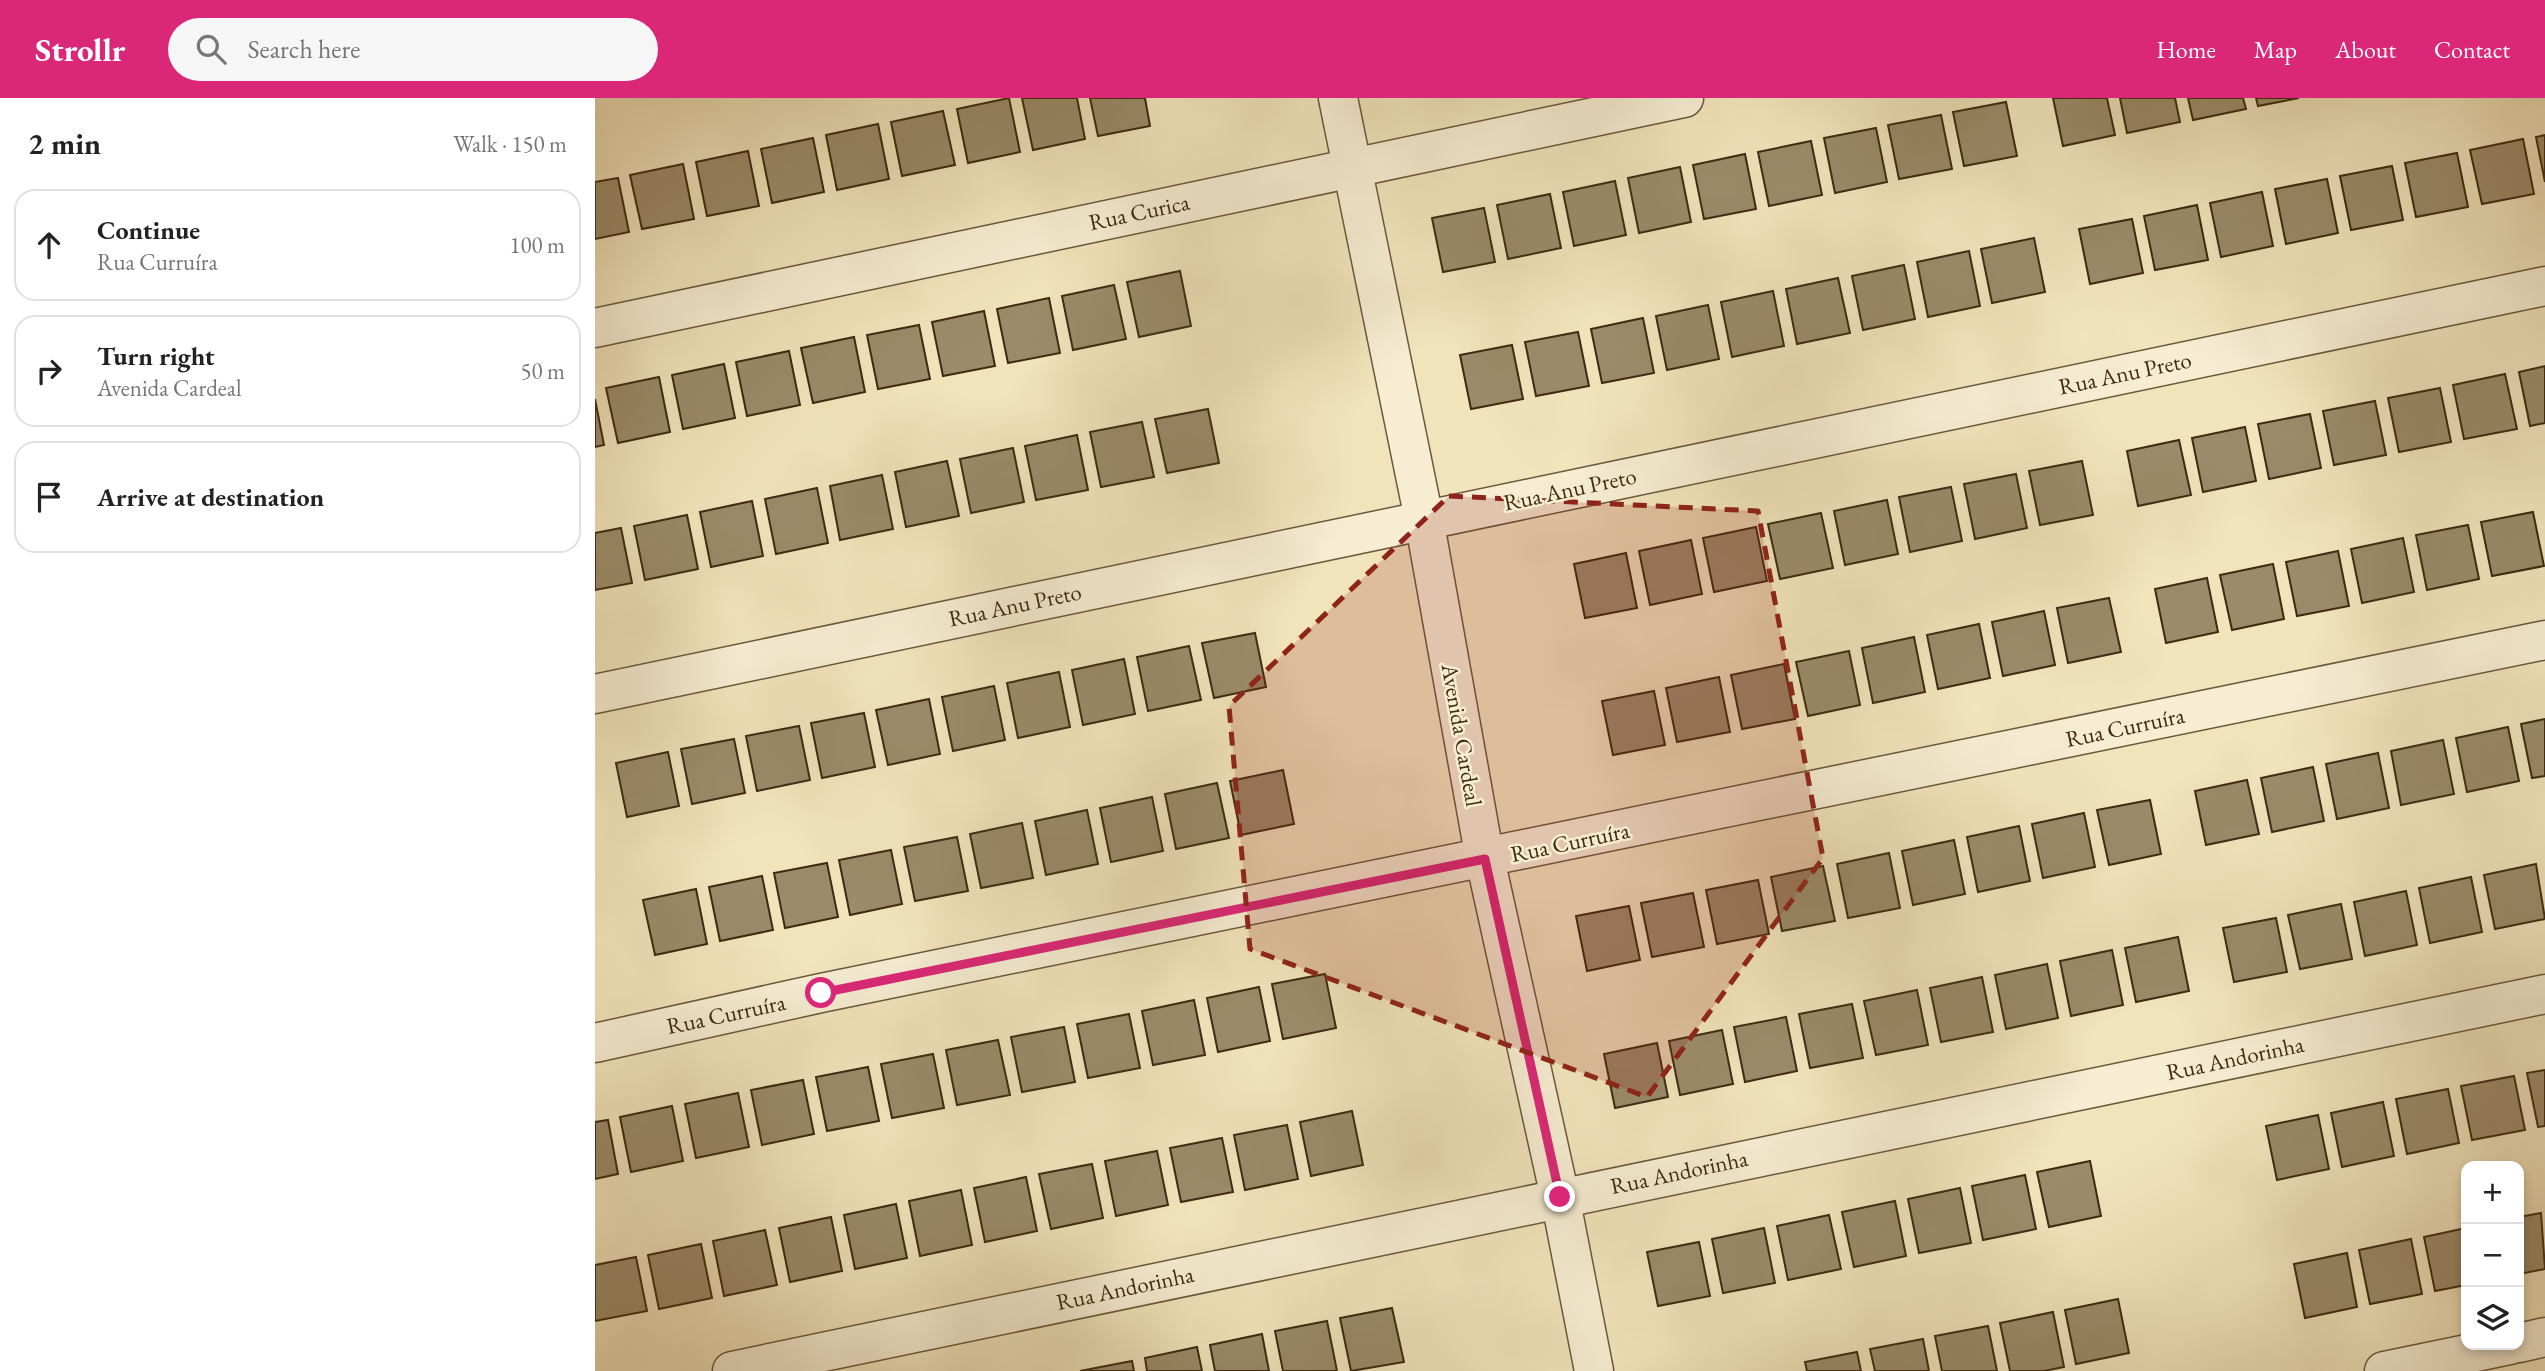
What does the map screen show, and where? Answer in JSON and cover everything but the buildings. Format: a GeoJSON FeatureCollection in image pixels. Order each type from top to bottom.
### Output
{"type":"FeatureCollection","features":[{"type":"Feature","properties":{"kind":"street","name":"Avenida Cardeal"},"geometry":{"type":"LineString","coordinates":[[1338,98],[1424,519],[1485,859],[1560,1197],[1594,1371]]}},
{"type":"Feature","properties":{"kind":"street","name":"Rua Curica"},"geometry":{"type":"LineString","coordinates":[[595,328],[1684,98]]}},
{"type":"Feature","properties":{"kind":"street","name":"Rua Anu Preto"},"geometry":{"type":"LineString","coordinates":[[595,694],[2545,286]]}},
{"type":"Feature","properties":{"kind":"street","name":"Rua Curruíra"},"geometry":{"type":"LineString","coordinates":[[595,1043],[821,993],[2545,640]]}},
{"type":"Feature","properties":{"kind":"street","name":"Rua Andorinha"},"geometry":{"type":"LineString","coordinates":[[732,1371],[2545,993]]}},
{"type":"Feature","properties":{"kind":"street"},"geometry":{"type":"LineString","coordinates":[[2524,1342],[2545,1338]]}},
{"type":"Feature","properties":{"kind":"street"},"geometry":{"type":"LineString","coordinates":[[2384,1371],[2486,1350]]}},
{"type":"Feature","properties":{"kind":"highlighted area"},"geometry":{"type":"Polygon","coordinates":[[[1449,496],[1758,511],[1823,858],[1647,1097],[1250,949],[1229,706],[1449,496]]]}},
{"type":"Feature","properties":{"kind":"route"},"geometry":{"type":"LineString","coordinates":[[821,993],[1485,859],[1560,1197]]}}]}
